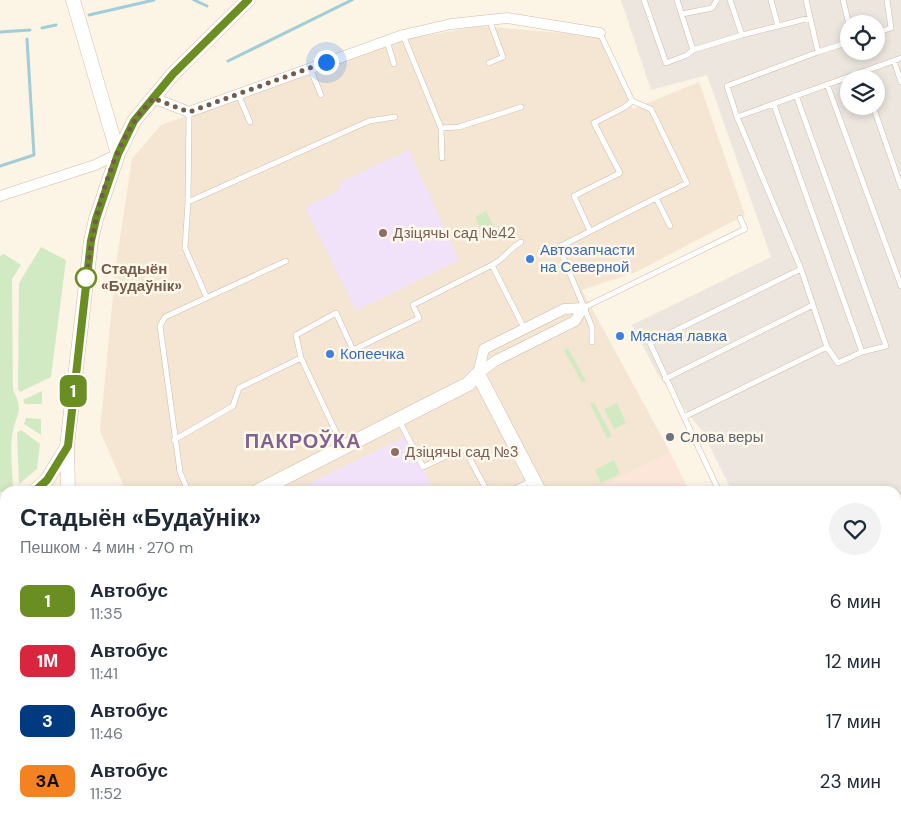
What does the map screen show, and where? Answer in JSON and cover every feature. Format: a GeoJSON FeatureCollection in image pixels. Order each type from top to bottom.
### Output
{"type":"FeatureCollection","features":[{"type":"Feature","properties":{"kind":"main road"},"geometry":{"type":"LineString","coordinates":[[73,0],[118,154]]}},
{"type":"Feature","properties":{"kind":"main road"},"geometry":{"type":"LineString","coordinates":[[68,486],[68,446],[88,263],[96,219],[118,154],[134,121],[173,74],[248,0]]}},
{"type":"Feature","properties":{"kind":"main road"},"geometry":{"type":"LineString","coordinates":[[278,486],[344,448],[468,384],[478,374],[536,486]]}},
{"type":"Feature","properties":{"kind":"main road"},"geometry":{"type":"LineString","coordinates":[[40,486],[47,480],[68,446]]}},
{"type":"Feature","properties":{"kind":"street"},"geometry":{"type":"LineString","coordinates":[[153,98],[189,112],[386,40],[403,35],[489,19],[507,18],[600,33]]}},
{"type":"Feature","properties":{"kind":"street"},"geometry":{"type":"LineString","coordinates":[[0,196],[95,164],[118,154]]}},
{"type":"Feature","properties":{"kind":"street"},"geometry":{"type":"LineString","coordinates":[[478,374],[484,349],[564,309],[583,308]]}},
{"type":"Feature","properties":{"kind":"street"},"geometry":{"type":"LineString","coordinates":[[478,374],[495,362],[575,321],[583,308]]}},
{"type":"Feature","properties":{"kind":"lane"},"geometry":{"type":"LineString","coordinates":[[644,0],[666,63],[688,55],[693,50],[742,35],[810,18]]}},
{"type":"Feature","properties":{"kind":"lane"},"geometry":{"type":"LineString","coordinates":[[677,0],[693,50]]}},
{"type":"Feature","properties":{"kind":"lane"},"geometry":{"type":"LineString","coordinates":[[682,14],[712,8],[717,0]]}},
{"type":"Feature","properties":{"kind":"lane"},"geometry":{"type":"LineString","coordinates":[[730,0],[742,35]]}},
{"type":"Feature","properties":{"kind":"lane"},"geometry":{"type":"LineString","coordinates":[[771,0],[778,26]]}},
{"type":"Feature","properties":{"kind":"lane"},"geometry":{"type":"LineString","coordinates":[[806,0],[818,52]]}},
{"type":"Feature","properties":{"kind":"lane"},"geometry":{"type":"LineString","coordinates":[[843,0],[847,15]]}},
{"type":"Feature","properties":{"kind":"lane"},"geometry":{"type":"LineString","coordinates":[[885,30],[891,28],[887,0]]}},
{"type":"Feature","properties":{"kind":"lane"},"geometry":{"type":"LineString","coordinates":[[488,63],[503,57],[489,19]]}},
{"type":"Feature","properties":{"kind":"lane"},"geometry":{"type":"LineString","coordinates":[[592,342],[592,327],[559,246],[687,182],[650,109],[632,101],[600,33]]}},
{"type":"Feature","properties":{"kind":"lane"},"geometry":{"type":"LineString","coordinates":[[403,35],[441,128],[442,158]]}},
{"type":"Feature","properties":{"kind":"lane"},"geometry":{"type":"LineString","coordinates":[[386,40],[394,64]]}},
{"type":"Feature","properties":{"kind":"lane"},"geometry":{"type":"LineString","coordinates":[[796,95],[886,346],[862,352],[838,363],[827,347],[801,269],[737,117],[726,86],[840,45]]}},
{"type":"Feature","properties":{"kind":"lane"},"geometry":{"type":"LineString","coordinates":[[864,70],[901,58]]}},
{"type":"Feature","properties":{"kind":"lane"},"geometry":{"type":"LineString","coordinates":[[894,60],[901,82]]}},
{"type":"Feature","properties":{"kind":"lane"},"geometry":{"type":"LineString","coordinates":[[310,68],[321,95]]}},
{"type":"Feature","properties":{"kind":"lane"},"geometry":{"type":"LineString","coordinates":[[737,117],[774,105],[840,79]]}},
{"type":"Feature","properties":{"kind":"lane"},"geometry":{"type":"LineString","coordinates":[[827,84],[901,286]]}},
{"type":"Feature","properties":{"kind":"lane"},"geometry":{"type":"LineString","coordinates":[[238,94],[250,122]]}},
{"type":"Feature","properties":{"kind":"lane"},"geometry":{"type":"LineString","coordinates":[[590,231],[574,196],[620,173],[594,123],[625,107],[632,101]]}},
{"type":"Feature","properties":{"kind":"lane"},"geometry":{"type":"LineString","coordinates":[[774,105],[862,352]]}},
{"type":"Feature","properties":{"kind":"lane"},"geometry":{"type":"LineString","coordinates":[[441,128],[459,127],[521,107]]}},
{"type":"Feature","properties":{"kind":"lane"},"geometry":{"type":"LineString","coordinates":[[189,112],[188,202],[185,248],[206,296]]}},
{"type":"Feature","properties":{"kind":"lane"},"geometry":{"type":"LineString","coordinates":[[876,115],[901,187]]}},
{"type":"Feature","properties":{"kind":"lane"},"geometry":{"type":"LineString","coordinates":[[188,202],[369,121],[395,117]]}},
{"type":"Feature","properties":{"kind":"lane"},"geometry":{"type":"LineString","coordinates":[[656,198],[670,226]]}},
{"type":"Feature","properties":{"kind":"lane"},"geometry":{"type":"LineString","coordinates":[[583,308],[745,229],[740,218]]}},
{"type":"Feature","properties":{"kind":"lane"},"geometry":{"type":"LineString","coordinates":[[344,448],[301,358],[296,334],[336,313],[353,350],[419,318],[413,305],[504,259],[508,249],[521,242]]}},
{"type":"Feature","properties":{"kind":"lane"},"geometry":{"type":"LineString","coordinates":[[186,486],[180,472],[174,440],[160,326],[165,317],[206,296],[286,261]]}},
{"type":"Feature","properties":{"kind":"lane"},"geometry":{"type":"LineString","coordinates":[[492,266],[524,328]]}},
{"type":"Feature","properties":{"kind":"lane"},"geometry":{"type":"LineString","coordinates":[[718,486],[665,378],[650,342],[801,269]]}},
{"type":"Feature","properties":{"kind":"lane"},"geometry":{"type":"LineString","coordinates":[[665,378],[813,304]]}},
{"type":"Feature","properties":{"kind":"lane"},"geometry":{"type":"LineString","coordinates":[[684,418],[827,347]]}},
{"type":"Feature","properties":{"kind":"lane"},"geometry":{"type":"LineString","coordinates":[[174,440],[233,406],[239,388],[301,358]]}},
{"type":"Feature","properties":{"kind":"lane"},"geometry":{"type":"LineString","coordinates":[[399,419],[423,467],[464,448],[484,486]]}},
{"type":"Feature","properties":{"kind":"shaded area"},"geometry":{"type":"Polygon","coordinates":[[[621,0],[901,0],[901,486],[730,486],[702,431],[658,375],[632,325],[771,257],[707,75],[651,90],[621,0]]]}},
{"type":"Feature","properties":{"kind":"shaded area"},"geometry":{"type":"Polygon","coordinates":[[[479,26],[598,36],[633,109],[699,82],[745,215],[636,272],[582,290],[670,452],[603,486],[124,486],[100,431],[116,265],[132,159],[161,125],[395,41],[479,26]]]}},
{"type":"Feature","properties":{"kind":"shaded area","name":"Дзіцячы сад №42"},"geometry":{"type":"Polygon","coordinates":[[[409,150],[459,260],[356,311],[305,207],[338,191],[342,181],[409,150]]]}},
{"type":"Feature","properties":{"kind":"shaded area","name":"Дзіцячы сад №3"},"geometry":{"type":"Polygon","coordinates":[[[407,436],[432,486],[304,486],[407,436]]]}},
{"type":"Feature","properties":{"kind":"shaded area"},"geometry":{"type":"Polygon","coordinates":[[[670,452],[687,486],[603,486],[670,452]]]}},
{"type":"Feature","properties":{"kind":"green space"},"geometry":{"type":"Polygon","coordinates":[[[486,211],[497,232],[486,240],[475,217],[486,211]]]}},
{"type":"Feature","properties":{"kind":"green space"},"geometry":{"type":"Polygon","coordinates":[[[41,247],[66,260],[51,377],[20,392],[18,389],[19,283],[41,247]]]}},
{"type":"Feature","properties":{"kind":"green space"},"geometry":{"type":"Polygon","coordinates":[[[4,254],[21,265],[12,279],[13,390],[19,407],[11,446],[13,486],[0,486],[0,256],[4,254]]]}},
{"type":"Feature","properties":{"kind":"green space"},"geometry":{"type":"Polygon","coordinates":[[[568,348],[586,381],[582,383],[564,350],[568,348]]]}},
{"type":"Feature","properties":{"kind":"green space"},"geometry":{"type":"Polygon","coordinates":[[[42,391],[42,404],[25,404],[23,400],[42,391]]]}},
{"type":"Feature","properties":{"kind":"green space"},"geometry":{"type":"Polygon","coordinates":[[[594,402],[612,436],[607,438],[590,404],[594,402]]]}},
{"type":"Feature","properties":{"kind":"green space"},"geometry":{"type":"Polygon","coordinates":[[[617,403],[626,423],[614,429],[604,409],[617,403]]]}},
{"type":"Feature","properties":{"kind":"green space"},"geometry":{"type":"Polygon","coordinates":[[[26,418],[41,419],[41,435],[24,424],[26,418]]]}},
{"type":"Feature","properties":{"kind":"green space"},"geometry":{"type":"Polygon","coordinates":[[[21,430],[40,444],[37,469],[19,484],[17,433],[21,430]]]}},
{"type":"Feature","properties":{"kind":"green space"},"geometry":{"type":"Polygon","coordinates":[[[614,460],[620,474],[601,483],[595,470],[614,460]]]}},
{"type":"Feature","properties":{"kind":"waterway"},"geometry":{"type":"LineString","coordinates":[[89,15],[154,0]]}},
{"type":"Feature","properties":{"kind":"waterway"},"geometry":{"type":"LineString","coordinates":[[194,0],[207,6]]}},
{"type":"Feature","properties":{"kind":"waterway"},"geometry":{"type":"LineString","coordinates":[[228,61],[352,0]]}},
{"type":"Feature","properties":{"kind":"waterway"},"geometry":{"type":"LineString","coordinates":[[42,28],[56,25]]}},
{"type":"Feature","properties":{"kind":"waterway"},"geometry":{"type":"LineString","coordinates":[[0,32],[30,30]]}},
{"type":"Feature","properties":{"kind":"waterway"},"geometry":{"type":"LineString","coordinates":[[0,166],[34,155],[27,39]]}},
{"type":"Feature","properties":{"kind":"bus line","name":"1"},"geometry":{"type":"LineString","coordinates":[[40,486],[58,466],[68,446],[91,241],[96,219],[118,154],[134,121],[173,74],[248,0]]}},
{"type":"Feature","properties":{"kind":"place","name":"Дзіцячы сад №42"},"geometry":{"type":"Point","coordinates":[383,233]}},
{"type":"Feature","properties":{"kind":"place","name":"Автозапчасти на Северной"},"geometry":{"type":"Point","coordinates":[530,259]}},
{"type":"Feature","properties":{"kind":"place","name":"Стадыён «Будаўнік»"},"geometry":{"type":"Point","coordinates":[86,278]}},
{"type":"Feature","properties":{"kind":"place","name":"Мясная лавка"},"geometry":{"type":"Point","coordinates":[620,336]}},
{"type":"Feature","properties":{"kind":"place","name":"Копеечка"},"geometry":{"type":"Point","coordinates":[330,354]}},
{"type":"Feature","properties":{"kind":"place","name":"Слова веры"},"geometry":{"type":"Point","coordinates":[670,437]}},
{"type":"Feature","properties":{"kind":"place","name":"Дзіцячы сад №3"},"geometry":{"type":"Point","coordinates":[395,452]}},
{"type":"Feature","properties":{"kind":"district","name":"ПАКРОЎКА"},"geometry":{"type":"Point","coordinates":[303,441]}},
{"type":"Feature","properties":{"kind":"route"},"geometry":{"type":"LineString","coordinates":[[86,278],[86,281],[96,219],[118,154],[134,121],[153,98],[189,112],[326,62]]}}]}
